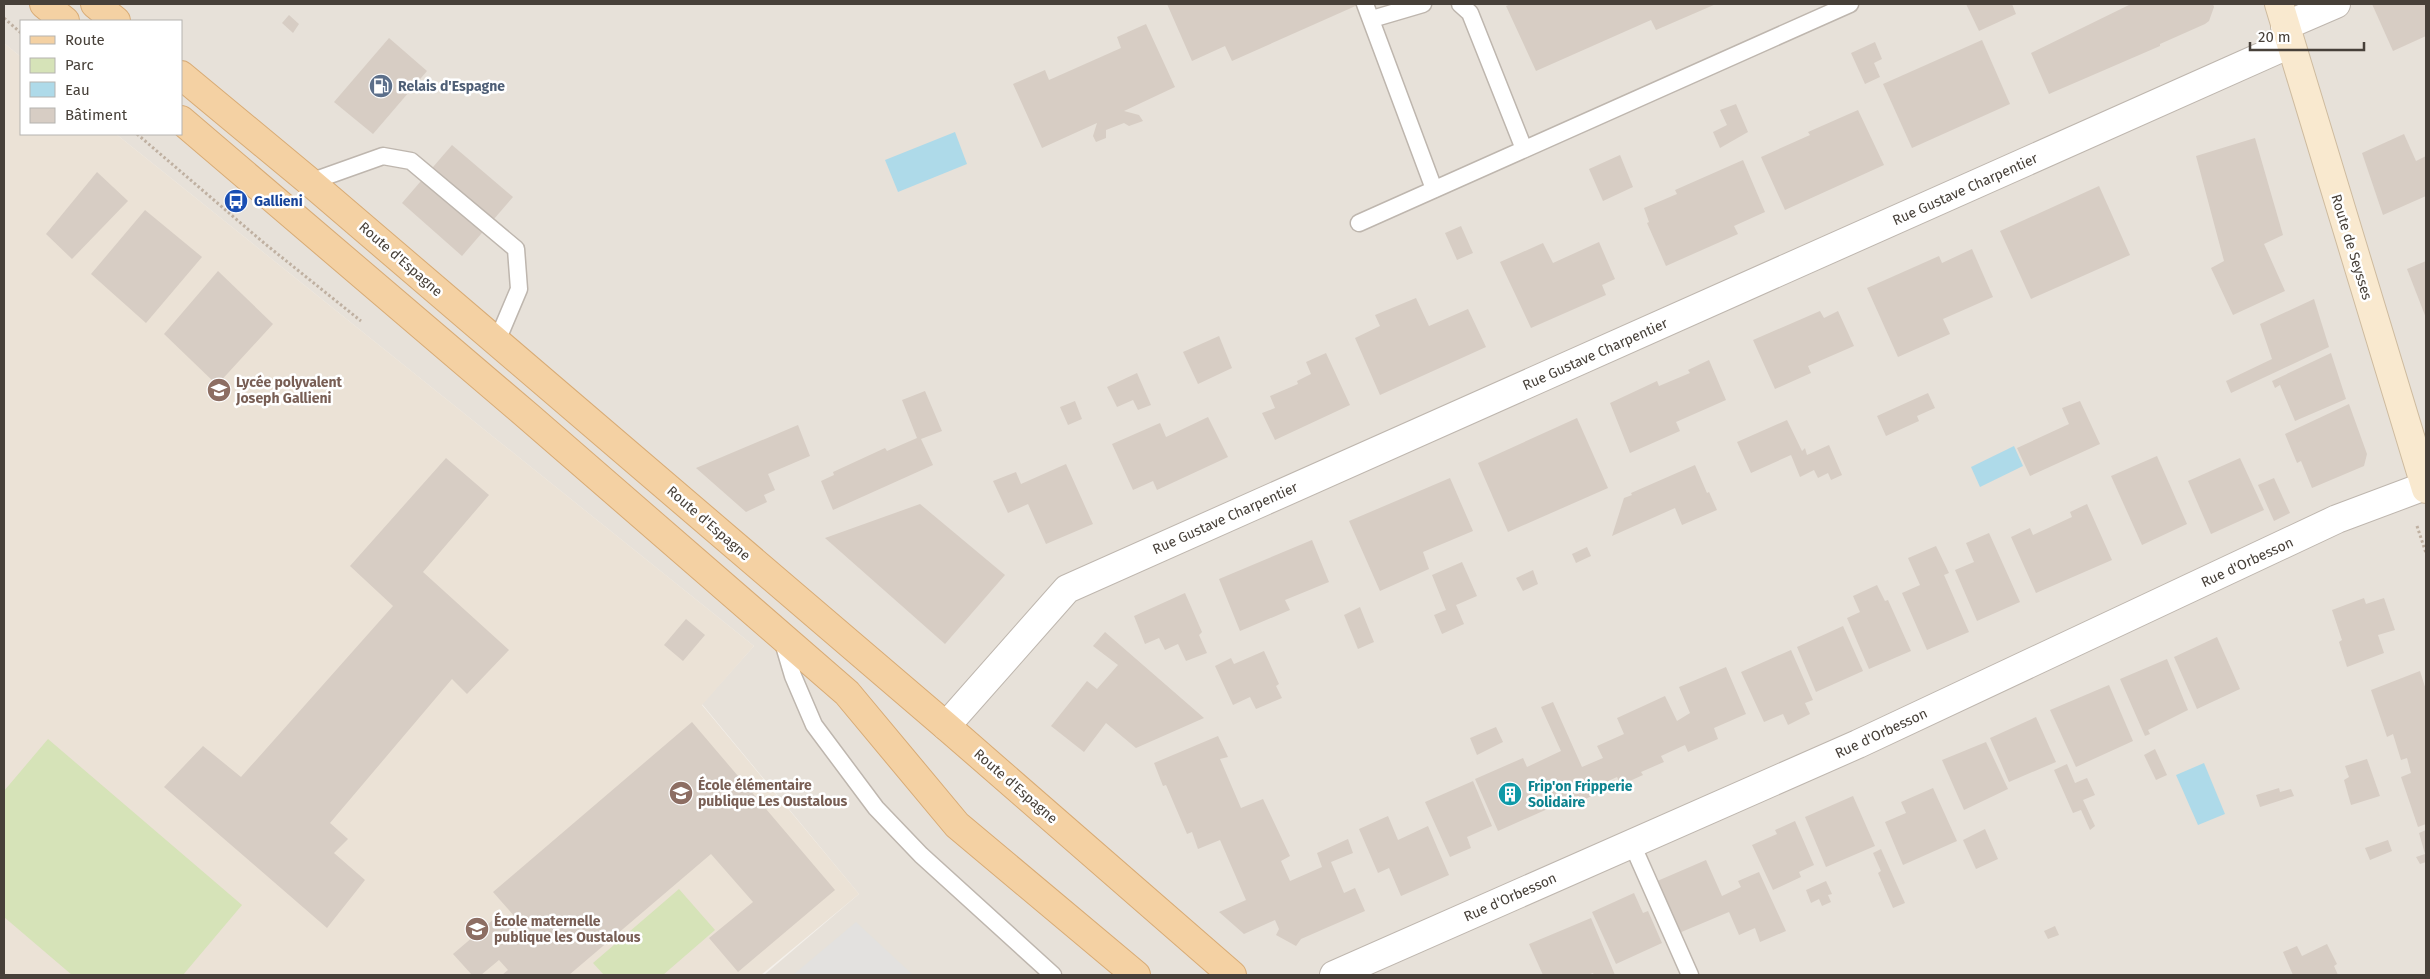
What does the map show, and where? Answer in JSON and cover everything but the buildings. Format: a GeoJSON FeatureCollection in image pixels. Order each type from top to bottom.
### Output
{"type":"FeatureCollection","features":[{"type":"Feature","properties":{"kind":"main road"},"geometry":{"type":"LineString","coordinates":[[44,4],[64,20]]}},
{"type":"Feature","properties":{"kind":"main road"},"geometry":{"type":"LineString","coordinates":[[95,4],[115,20]]}},
{"type":"Feature","properties":{"kind":"main road","name":"Route de Seysses"},"geometry":{"type":"LineString","coordinates":[[2285,24],[2426,488]]}},
{"type":"Feature","properties":{"kind":"main road","name":"Route d'Espagne"},"geometry":{"type":"LineString","coordinates":[[182,76],[310,182],[946,726],[1232,975]]}},
{"type":"Feature","properties":{"kind":"main road"},"geometry":{"type":"LineString","coordinates":[[182,121],[847,693],[957,825],[1136,975]]}},
{"type":"Feature","properties":{"kind":"street","name":"Rue Gustave Charpentier"},"geometry":{"type":"LineString","coordinates":[[946,726],[1067,589],[2285,24],[2336,4]]}},
{"type":"Feature","properties":{"kind":"street","name":"Rue d'Orbesson"},"geometry":{"type":"LineString","coordinates":[[1334,975],[1858,744],[2337,519],[2426,488]]}},
{"type":"Feature","properties":{"kind":"lane"},"geometry":{"type":"LineString","coordinates":[[1365,4],[1434,190]]}},
{"type":"Feature","properties":{"kind":"lane"},"geometry":{"type":"LineString","coordinates":[[1372,19],[1423,4]]}},
{"type":"Feature","properties":{"kind":"lane"},"geometry":{"type":"LineString","coordinates":[[1460,4],[1470,13],[1524,149]]}},
{"type":"Feature","properties":{"kind":"lane"},"geometry":{"type":"LineString","coordinates":[[1359,223],[1850,4]]}},
{"type":"Feature","properties":{"kind":"lane"},"geometry":{"type":"LineString","coordinates":[[310,182],[383,156],[410,161],[516,249],[519,289],[496,341]]}},
{"type":"Feature","properties":{"kind":"lane"},"geometry":{"type":"LineString","coordinates":[[780,634],[793,676],[814,726],[876,808],[921,855],[1053,975]]}},
{"type":"Feature","properties":{"kind":"lane"},"geometry":{"type":"LineString","coordinates":[[1632,844],[1690,975]]}},
{"type":"Feature","properties":{"kind":"path"},"geometry":{"type":"LineString","coordinates":[[4,18],[20,32]]}},
{"type":"Feature","properties":{"kind":"shaded area"},"geometry":{"type":"Polygon","coordinates":[[[4,4],[2426,4],[2426,975],[764,975],[859,894],[702,704],[754,646],[117,135],[182,135],[182,20],[20,20],[20,56],[4,43],[4,4]]]}},
{"type":"Feature","properties":{"kind":"shaded area","name":"Lycée polyvalent Joseph Gallieni"},"geometry":{"type":"Polygon","coordinates":[[[4,43],[20,56],[20,135],[117,135],[754,646],[702,705],[859,894],[761,975],[4,975],[4,43]]]}},
{"type":"Feature","properties":{"kind":"shaded area"},"geometry":{"type":"Polygon","coordinates":[[[856,922],[913,975],[793,975],[856,922]]]}},
{"type":"Feature","properties":{"kind":"green space"},"geometry":{"type":"Polygon","coordinates":[[[48,739],[242,905],[183,975],[72,975],[4,917],[4,791],[48,739]]]}},
{"type":"Feature","properties":{"kind":"green space"},"geometry":{"type":"Polygon","coordinates":[[[679,889],[715,930],[663,975],[604,975],[593,963],[679,889]]]}},
{"type":"Feature","properties":{"kind":"water"},"geometry":{"type":"Polygon","coordinates":[[[955,132],[967,164],[898,192],[885,160],[955,132]]]}},
{"type":"Feature","properties":{"kind":"water"},"geometry":{"type":"Polygon","coordinates":[[[2014,446],[2023,466],[1980,487],[1971,467],[2014,446]]]}},
{"type":"Feature","properties":{"kind":"water"},"geometry":{"type":"Polygon","coordinates":[[[2204,763],[2225,814],[2198,825],[2176,775],[2204,763]]]}},
{"type":"Feature","properties":{"kind":"place","name":"Relais d'Espagne"},"geometry":{"type":"Point","coordinates":[381,86]}},
{"type":"Feature","properties":{"kind":"place","name":"Gallieni"},"geometry":{"type":"Point","coordinates":[236,201]}},
{"type":"Feature","properties":{"kind":"place","name":"Lycée polyvalent Joseph Gallieni"},"geometry":{"type":"Point","coordinates":[219,390]}},
{"type":"Feature","properties":{"kind":"place","name":"École élémentaire publique Les Oustalous"},"geometry":{"type":"Point","coordinates":[681,793]}},
{"type":"Feature","properties":{"kind":"place","name":"Frip'on Fripperie Solidaire"},"geometry":{"type":"Point","coordinates":[1510,794]}},
{"type":"Feature","properties":{"kind":"place","name":"École maternelle publique les Oustalous"},"geometry":{"type":"Point","coordinates":[477,929]}}]}
